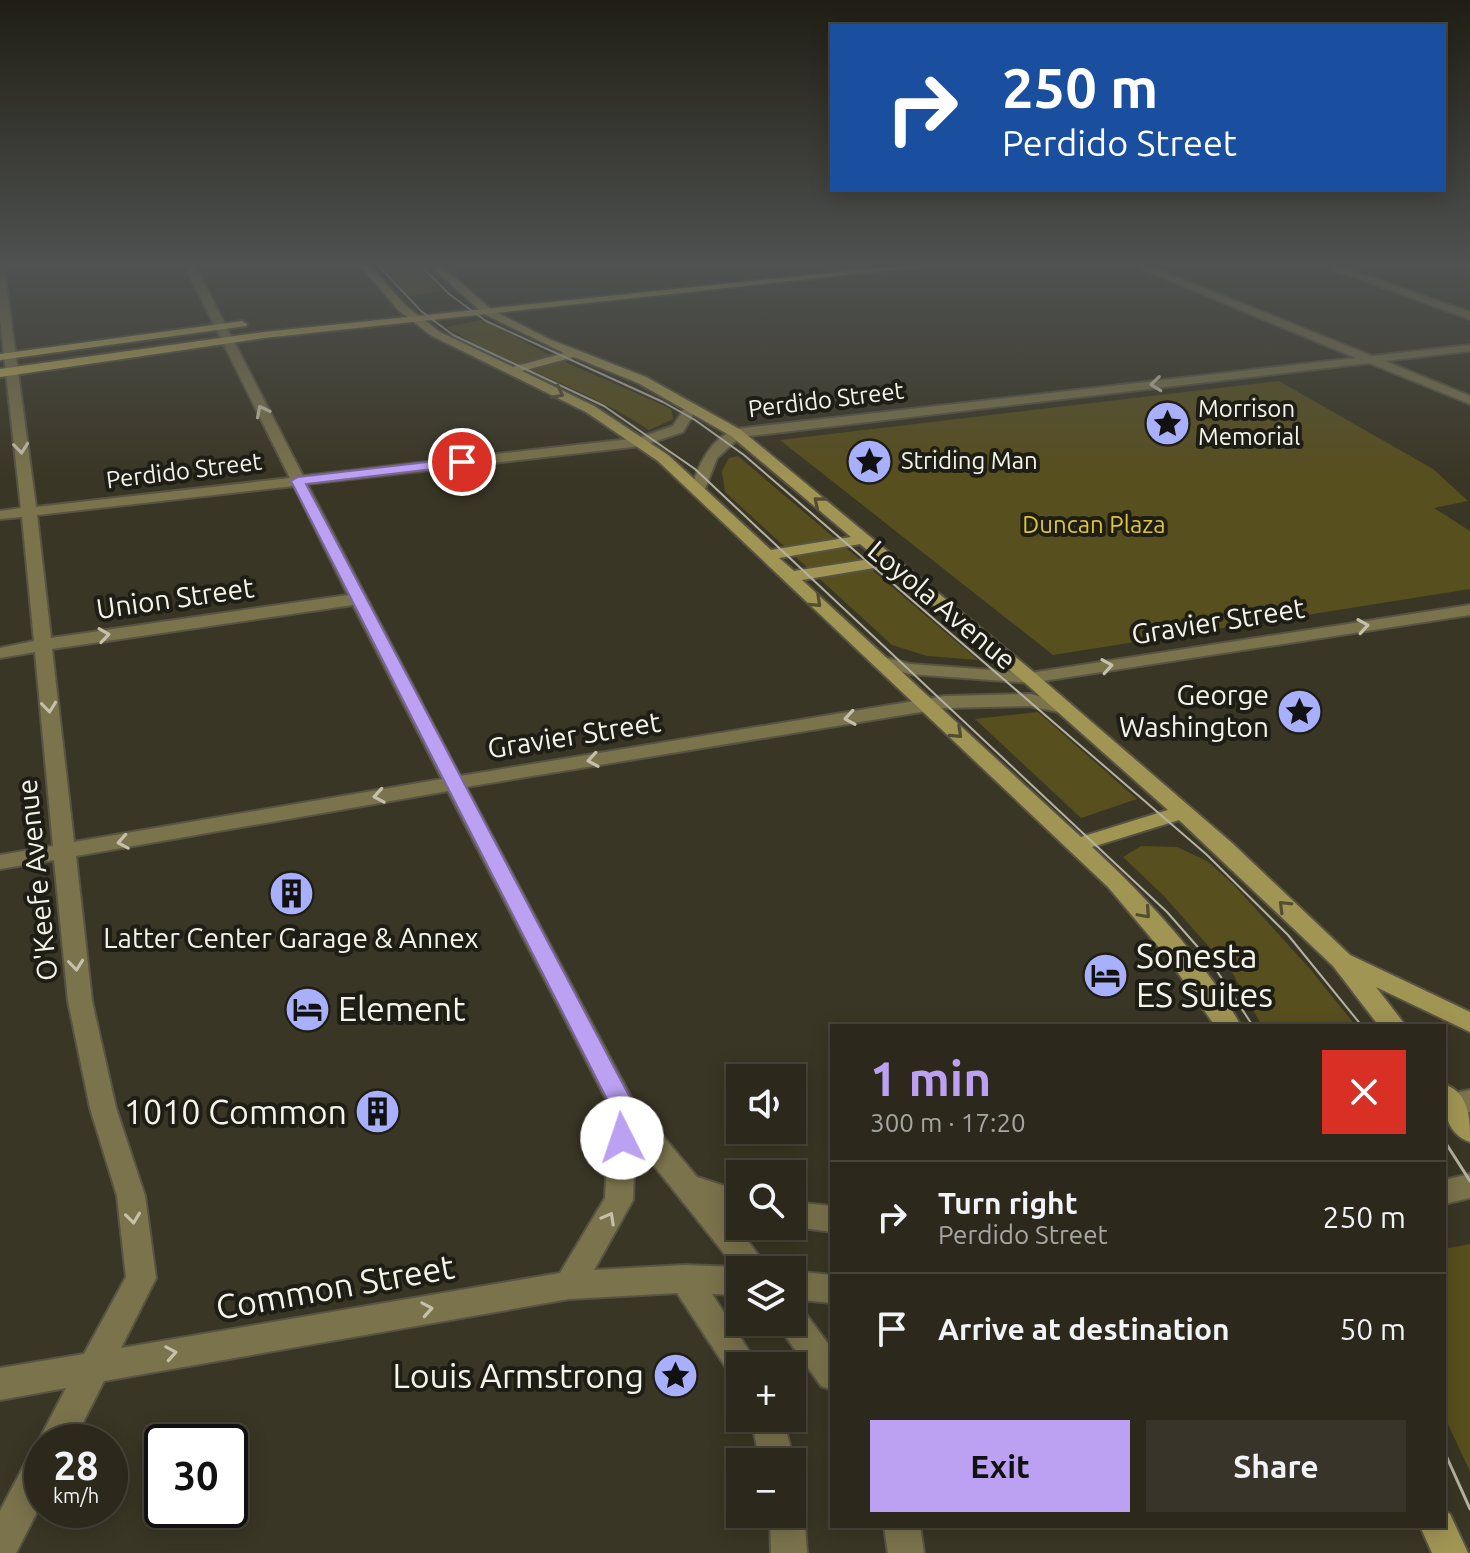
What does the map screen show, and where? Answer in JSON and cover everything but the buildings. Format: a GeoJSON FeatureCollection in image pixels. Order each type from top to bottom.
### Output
{"type":"FeatureCollection","features":[{"type":"Feature","properties":{"kind":"main road"},"geometry":{"type":"LineString","coordinates":[[6,364],[164,336]]}},
{"type":"Feature","properties":{"kind":"main road"},"geometry":{"type":"LineString","coordinates":[[6,364],[259,336]]}},
{"type":"Feature","properties":{"kind":"main road"},"geometry":{"type":"LineString","coordinates":[[441,336],[590,409],[641,442],[698,491],[1077,845],[1167,938],[1207,990],[1227,1024]]}},
{"type":"Feature","properties":{"kind":"main road","name":"Loyola Avenue"},"geometry":{"type":"LineString","coordinates":[[545,336],[575,353],[642,380],[736,433],[1030,678],[1183,812],[1341,960],[1391,1024]]}},
{"type":"Feature","properties":{"kind":"main road"},"geometry":{"type":"LineString","coordinates":[[511,371],[575,353]]}},
{"type":"Feature","properties":{"kind":"main road"},"geometry":{"type":"LineString","coordinates":[[766,556],[864,539]]}},
{"type":"Feature","properties":{"kind":"main road"},"geometry":{"type":"LineString","coordinates":[[789,577],[889,561]]}},
{"type":"Feature","properties":{"kind":"main road"},"geometry":{"type":"LineString","coordinates":[[1077,845],[1183,812]]}},
{"type":"Feature","properties":{"kind":"main road"},"geometry":{"type":"LineString","coordinates":[[1341,960],[1470,1023]]}},
{"type":"Feature","properties":{"kind":"main road"},"geometry":{"type":"LineString","coordinates":[[1452,1101],[1470,1131]]}},
{"type":"Feature","properties":{"kind":"main road"},"geometry":{"type":"LineString","coordinates":[[1439,1528],[1450,1553]]}},
{"type":"Feature","properties":{"kind":"street","name":"O'Keefe Avenue"},"geometry":{"type":"LineString","coordinates":[[4,336],[28,511],[80,1001],[103,1108],[131,1196],[141,1278],[64,1424]]}},
{"type":"Feature","properties":{"kind":"street"},"geometry":{"type":"LineString","coordinates":[[224,336],[623,1107],[744,1256]]}},
{"type":"Feature","properties":{"kind":"street"},"geometry":{"type":"LineString","coordinates":[[1314,336],[1470,400]]}},
{"type":"Feature","properties":{"kind":"street","name":"Perdido Street"},"geometry":{"type":"LineString","coordinates":[[698,491],[701,475],[713,451],[736,433],[1470,348]]}},
{"type":"Feature","properties":{"kind":"street","name":"Perdido Street"},"geometry":{"type":"LineString","coordinates":[[0,515],[641,442],[678,429],[692,406]]}},
{"type":"Feature","properties":{"kind":"street","name":"Union Street"},"geometry":{"type":"LineString","coordinates":[[0,653],[358,599]]}},
{"type":"Feature","properties":{"kind":"street","name":"Gravier Street"},"geometry":{"type":"LineString","coordinates":[[879,661],[910,669],[1030,678],[1470,610]]}},
{"type":"Feature","properties":{"kind":"street","name":"Gravier Street"},"geometry":{"type":"LineString","coordinates":[[0,862],[927,705],[1030,700],[1063,707]]}},
{"type":"Feature","properties":{"kind":"street"},"geometry":{"type":"LineString","coordinates":[[569,1285],[619,1200],[623,1107]]}},
{"type":"Feature","properties":{"kind":"street"},"geometry":{"type":"LineString","coordinates":[[687,1186],[726,1199]]}},
{"type":"Feature","properties":{"kind":"street"},"geometry":{"type":"LineString","coordinates":[[1446,1192],[1470,1186]]}},
{"type":"Feature","properties":{"kind":"street"},"geometry":{"type":"LineString","coordinates":[[806,1216],[830,1219]]}},
{"type":"Feature","properties":{"kind":"street"},"geometry":{"type":"LineString","coordinates":[[685,1279],[734,1352]]}},
{"type":"Feature","properties":{"kind":"street","name":"Common Street"},"geometry":{"type":"LineString","coordinates":[[0,1384],[569,1285],[685,1279],[726,1280]]}},
{"type":"Feature","properties":{"kind":"street"},"geometry":{"type":"LineString","coordinates":[[806,1286],[830,1289]]}},
{"type":"Feature","properties":{"kind":"street"},"geometry":{"type":"LineString","coordinates":[[804,1336],[830,1372]]}},
{"type":"Feature","properties":{"kind":"street"},"geometry":{"type":"LineString","coordinates":[[0,1548],[24,1501]]}},
{"type":"Feature","properties":{"kind":"street"},"geometry":{"type":"LineString","coordinates":[[788,1528],[789,1553]]}},
{"type":"Feature","properties":{"kind":"green space"},"geometry":{"type":"Polygon","coordinates":[[[463,336],[515,336],[671,409],[673,419],[649,430],[600,402],[463,336]]]}},
{"type":"Feature","properties":{"kind":"green space","name":"Duncan Plaza"},"geometry":{"type":"Polygon","coordinates":[[[1279,381],[1433,469],[1468,501],[1434,508],[1470,531],[1470,589],[1053,655],[780,440],[1279,381]]]}},
{"type":"Feature","properties":{"kind":"green space"},"geometry":{"type":"Polygon","coordinates":[[[738,456],[978,660],[927,656],[892,645],[725,492],[722,471],[729,458],[738,456]]]}},
{"type":"Feature","properties":{"kind":"green space"},"geometry":{"type":"Polygon","coordinates":[[[1038,712],[1137,799],[1081,818],[975,719],[1038,712]]]}},
{"type":"Feature","properties":{"kind":"green space"},"geometry":{"type":"Polygon","coordinates":[[[1141,846],[1177,847],[1207,861],[1233,884],[1310,969],[1354,1024],[1261,1024],[1233,974],[1164,896],[1123,857],[1141,846]]]}},
{"type":"Feature","properties":{"kind":"green space"},"geometry":{"type":"Polygon","coordinates":[[[1470,1244],[1470,1471],[1446,1420],[1446,1249],[1470,1244]]]}},
{"type":"Feature","properties":{"kind":"tram line"},"geometry":{"type":"LineString","coordinates":[[456,336],[604,406],[695,469],[1167,912],[1211,962],[1252,1024]]}},
{"type":"Feature","properties":{"kind":"tram line"},"geometry":{"type":"LineString","coordinates":[[520,336],[663,402],[695,420],[744,455],[1206,854],[1288,935],[1360,1024]]}},
{"type":"Feature","properties":{"kind":"tram line"},"geometry":{"type":"LineString","coordinates":[[1447,1145],[1470,1181]]}},
{"type":"Feature","properties":{"kind":"tram line"},"geometry":{"type":"LineString","coordinates":[[1446,1455],[1470,1509]]}},
{"type":"Feature","properties":{"kind":"place","name":"Morrison Memorial"},"geometry":{"type":"Point","coordinates":[1167,423]}},
{"type":"Feature","properties":{"kind":"place","name":"Striding Man"},"geometry":{"type":"Point","coordinates":[870,461]}},
{"type":"Feature","properties":{"kind":"place","name":"George Washington"},"geometry":{"type":"Point","coordinates":[1300,711]}},
{"type":"Feature","properties":{"kind":"place","name":"Latter Center Garage & Annex"},"geometry":{"type":"Point","coordinates":[291,894]}},
{"type":"Feature","properties":{"kind":"place","name":"Sonesta ES Suites"},"geometry":{"type":"Point","coordinates":[1105,976]}},
{"type":"Feature","properties":{"kind":"place","name":"Element"},"geometry":{"type":"Point","coordinates":[307,1009]}},
{"type":"Feature","properties":{"kind":"place","name":"1010 Common"},"geometry":{"type":"Point","coordinates":[378,1112]}},
{"type":"Feature","properties":{"kind":"place","name":"Louis Armstrong"},"geometry":{"type":"Point","coordinates":[675,1376]}},
{"type":"Feature","properties":{"kind":"route"},"geometry":{"type":"LineString","coordinates":[[462,462],[298,481],[623,1107],[622,1138]]}}]}
